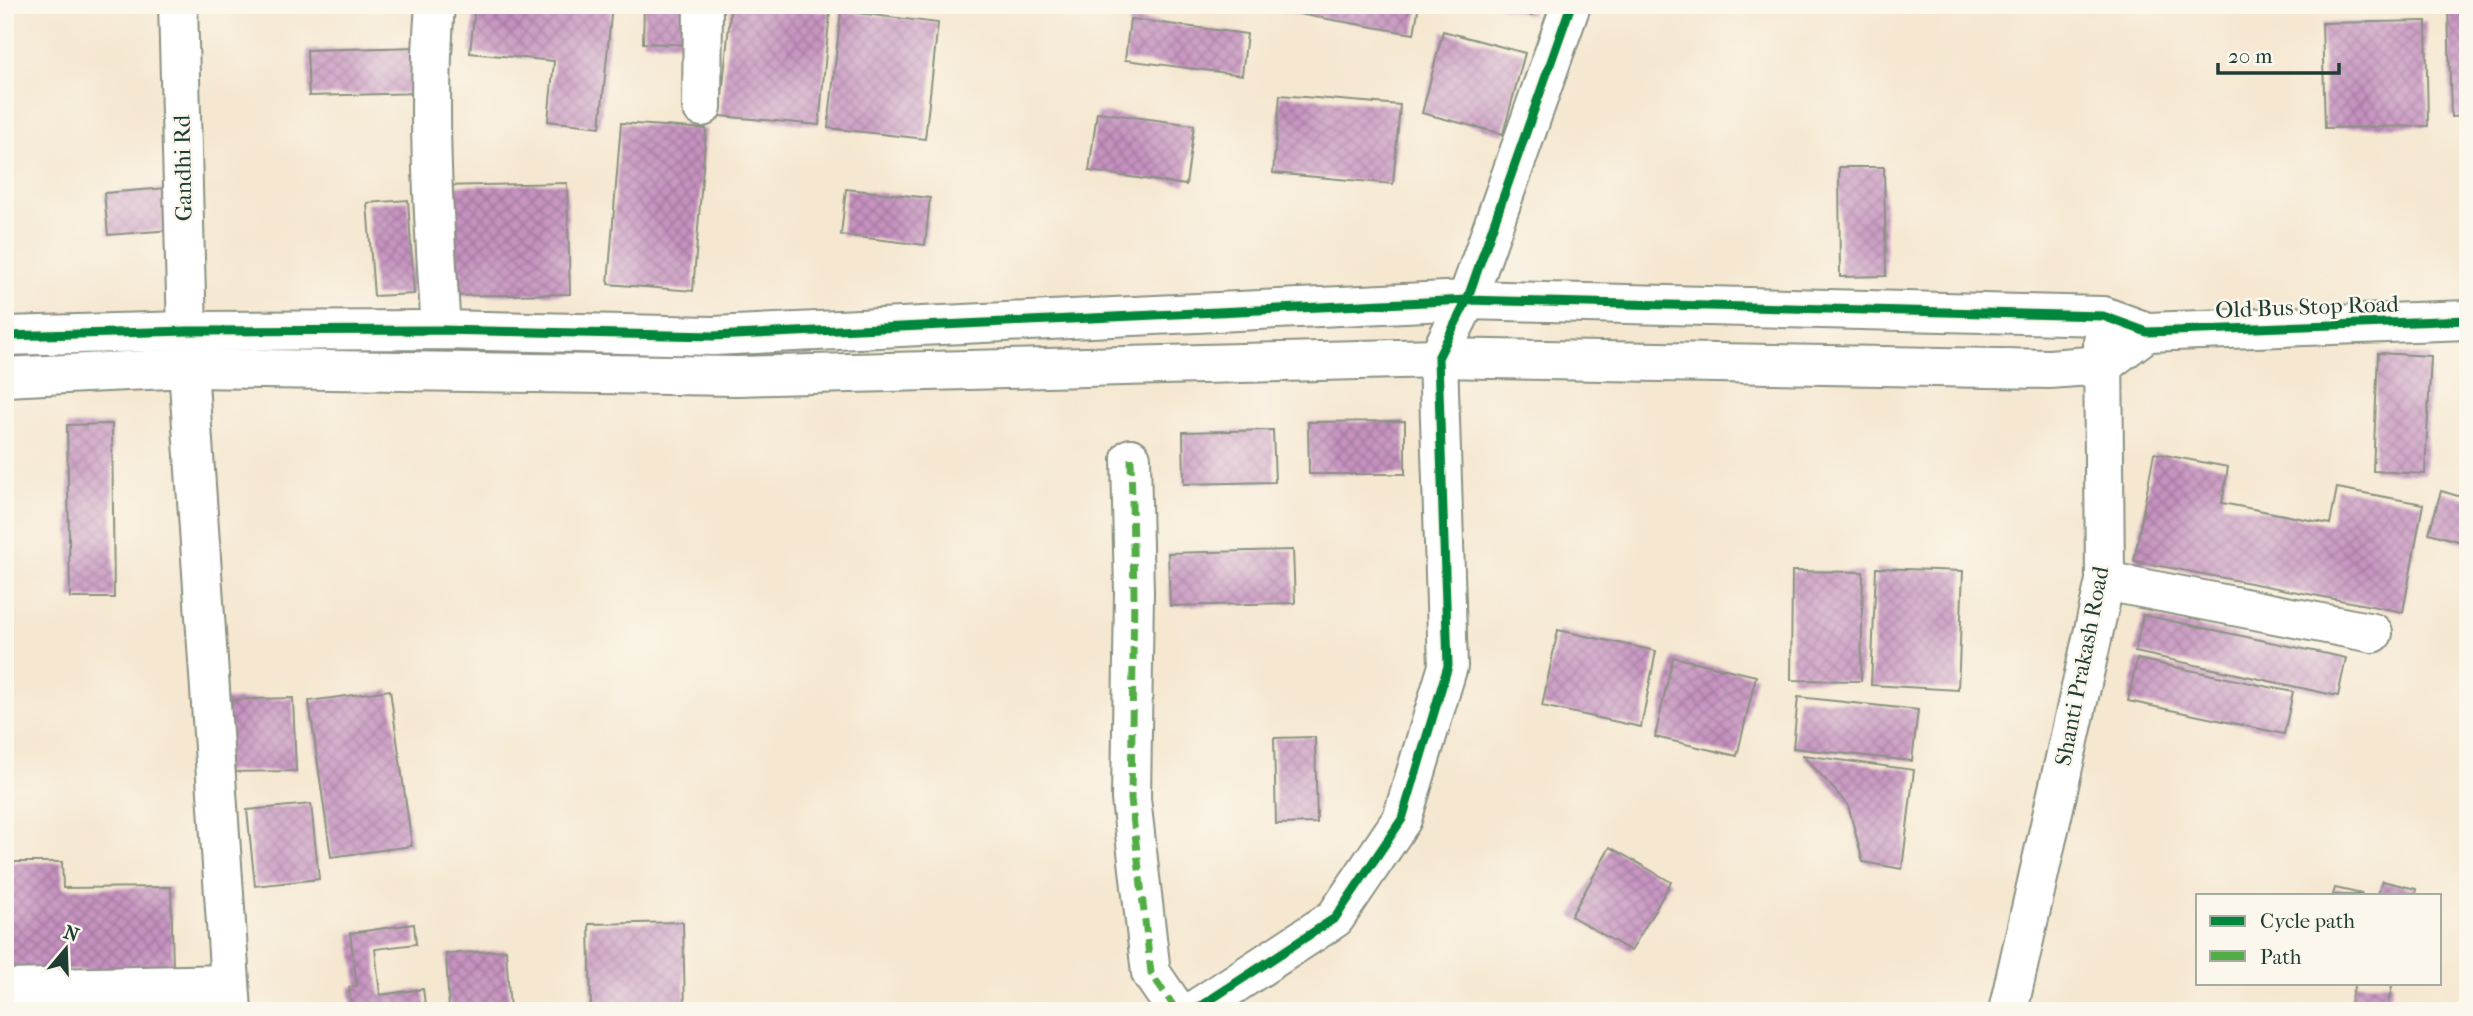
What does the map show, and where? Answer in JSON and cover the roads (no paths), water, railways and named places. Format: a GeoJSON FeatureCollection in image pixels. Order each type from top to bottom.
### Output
{"type":"FeatureCollection","features":[{"type":"Feature","properties":{"kind":"street","name":"Gandhi Rd"},"geometry":{"type":"LineString","coordinates":[[178,5],[188,368],[231,997]]}},
{"type":"Feature","properties":{"kind":"street"},"geometry":{"type":"LineString","coordinates":[[435,5],[430,66],[440,330]]}},
{"type":"Feature","properties":{"kind":"street"},"geometry":{"type":"LineString","coordinates":[[702,107],[703,5]]}},
{"type":"Feature","properties":{"kind":"street"},"geometry":{"type":"LineString","coordinates":[[1193,1011],[1335,918],[1402,819],[1448,666],[1438,358],[1466,300],[1571,5]]}},
{"type":"Feature","properties":{"kind":"street"},"geometry":{"type":"LineString","coordinates":[[5,336],[187,331],[440,330],[713,336],[1466,300],[2102,316],[2147,332]]}},
{"type":"Feature","properties":{"kind":"street","name":"Shanti Prakash Road"},"geometry":{"type":"LineString","coordinates":[[2008,1011],[2105,581],[2102,316]]}},
{"type":"Feature","properties":{"kind":"street","name":"Old Bus Stop Road"},"geometry":{"type":"LineString","coordinates":[[2147,332],[2468,320]]}},
{"type":"Feature","properties":{"kind":"street"},"geometry":{"type":"LineString","coordinates":[[5,377],[188,368],[737,376],[1438,358],[2049,369],[2103,365],[2147,332]]}},
{"type":"Feature","properties":{"kind":"street"},"geometry":{"type":"LineString","coordinates":[[1130,458],[1134,592],[1130,799],[1151,973],[1177,1011]]}},
{"type":"Feature","properties":{"kind":"street"},"geometry":{"type":"LineString","coordinates":[[2105,581],[2373,634]]}},
{"type":"Feature","properties":{"kind":"street"},"geometry":{"type":"LineString","coordinates":[[5,989],[231,997]]}}]}
